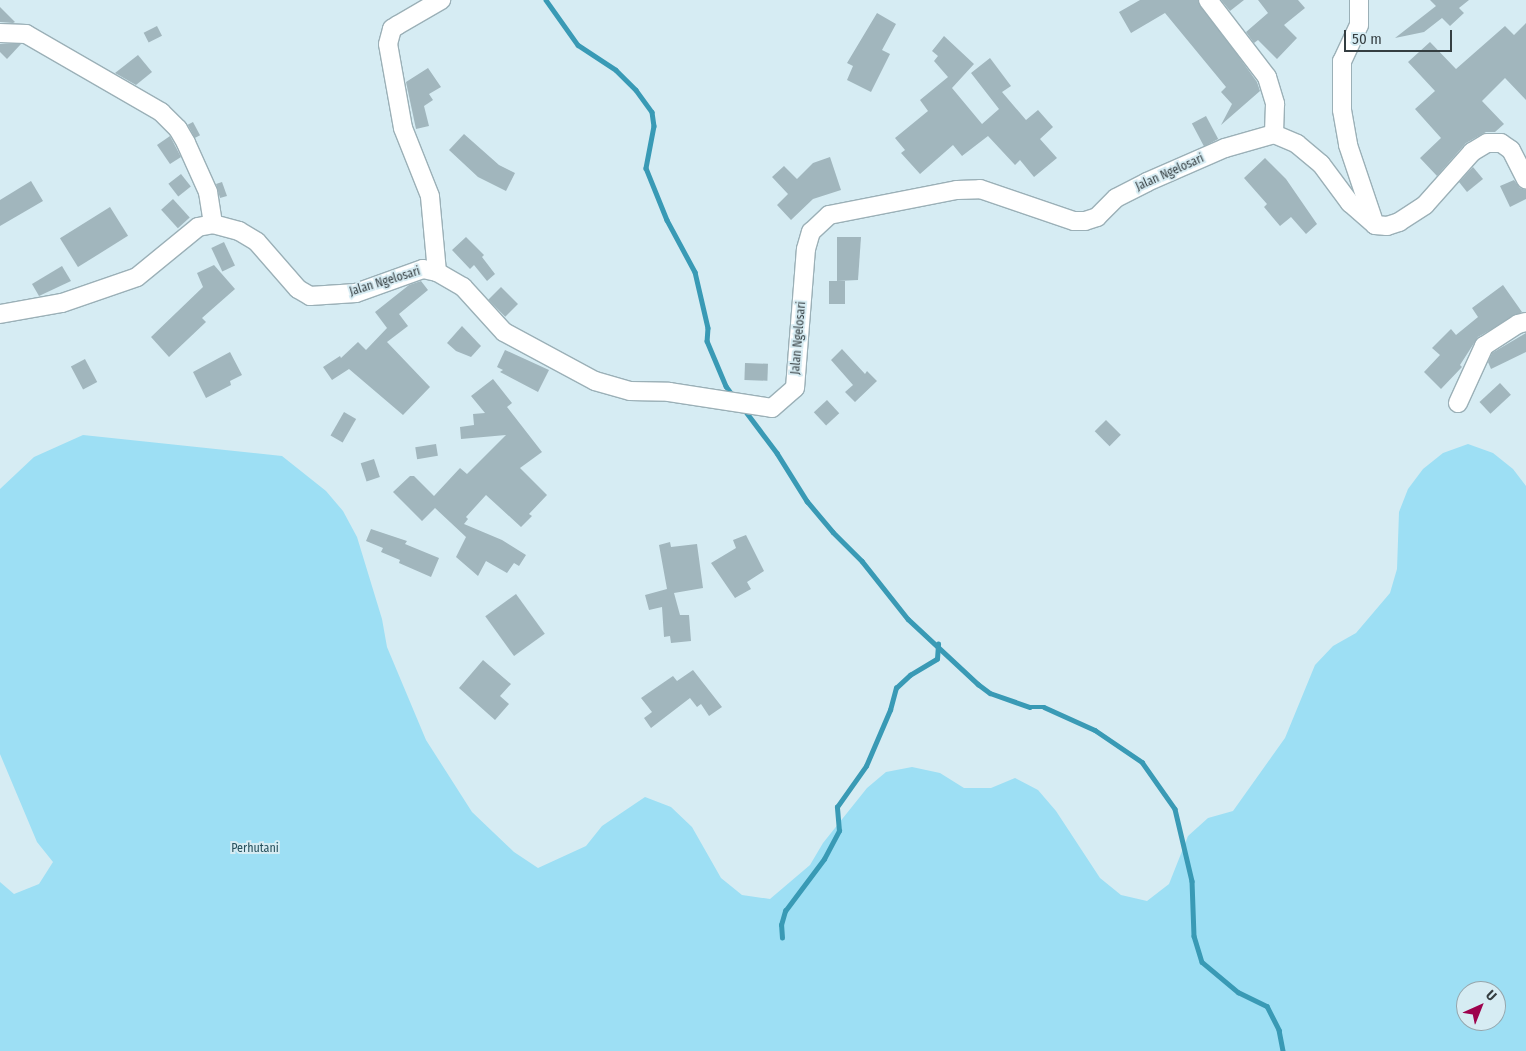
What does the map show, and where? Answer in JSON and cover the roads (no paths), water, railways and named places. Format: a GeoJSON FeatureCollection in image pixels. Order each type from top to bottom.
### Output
{"type":"FeatureCollection","features":[{"type":"Feature","properties":{"kind":"street"},"geometry":{"type":"LineString","coordinates":[[436,272],[430,196],[403,128],[388,44],[392,30],[398,24],[441,0]]}},
{"type":"Feature","properties":{"kind":"street"},"geometry":{"type":"LineString","coordinates":[[1208,0],[1267,77],[1275,104],[1274,134],[1298,144],[1322,164],[1350,203],[1375,225],[1387,226],[1399,222],[1425,205],[1472,152],[1487,143],[1501,143],[1511,150],[1526,179]]}},
{"type":"Feature","properties":{"kind":"street"},"geometry":{"type":"LineString","coordinates":[[1359,0],[1359,25],[1342,62],[1342,110],[1348,146],[1375,225]]}},
{"type":"Feature","properties":{"kind":"street"},"geometry":{"type":"LineString","coordinates":[[0,33],[26,34],[161,112],[178,129],[186,143],[208,192],[213,224],[198,227],[137,277],[72,300],[0,314]]}},
{"type":"Feature","properties":{"kind":"street","name":"Jalan Ngelosari"},"geometry":{"type":"LineString","coordinates":[[213,224],[239,230],[257,242],[298,289],[310,296],[356,293],[423,269],[436,272],[462,287],[504,332],[595,381],[630,391],[669,392],[759,408],[777,406],[795,388],[806,249],[811,232],[829,215],[901,199],[957,190],[980,190],[1074,221],[1085,221],[1097,217],[1116,198],[1147,182],[1225,148],[1274,134]]}},
{"type":"Feature","properties":{"kind":"street"},"geometry":{"type":"LineString","coordinates":[[1458,403],[1484,346],[1518,324],[1526,322]]}},
{"type":"Feature","properties":{"kind":"waterway"},"geometry":{"type":"LineString","coordinates":[[546,0],[578,45],[616,70],[636,90],[652,112],[654,126],[646,168],[667,220],[695,272],[708,328],[707,341],[726,386],[734,397]]}},
{"type":"Feature","properties":{"kind":"waterway"},"geometry":{"type":"LineString","coordinates":[[744,409],[777,453],[807,501],[833,532],[862,561],[908,619],[978,684],[990,693],[1030,707],[1044,707],[1095,730],[1142,762],[1175,809],[1192,881],[1194,936],[1202,962],[1238,992],[1267,1006],[1279,1030],[1283,1051]]}},
{"type":"Feature","properties":{"kind":"waterway"},"geometry":{"type":"LineString","coordinates":[[782,938],[781,925],[785,911],[824,859],[839,831],[837,807],[866,766],[890,710],[896,688],[910,675],[937,659],[938,644]]}},
{"type":"Feature","properties":{"kind":"park label","name":"Perhutani"},"geometry":{"type":"Point","coordinates":[255,849]}}]}
